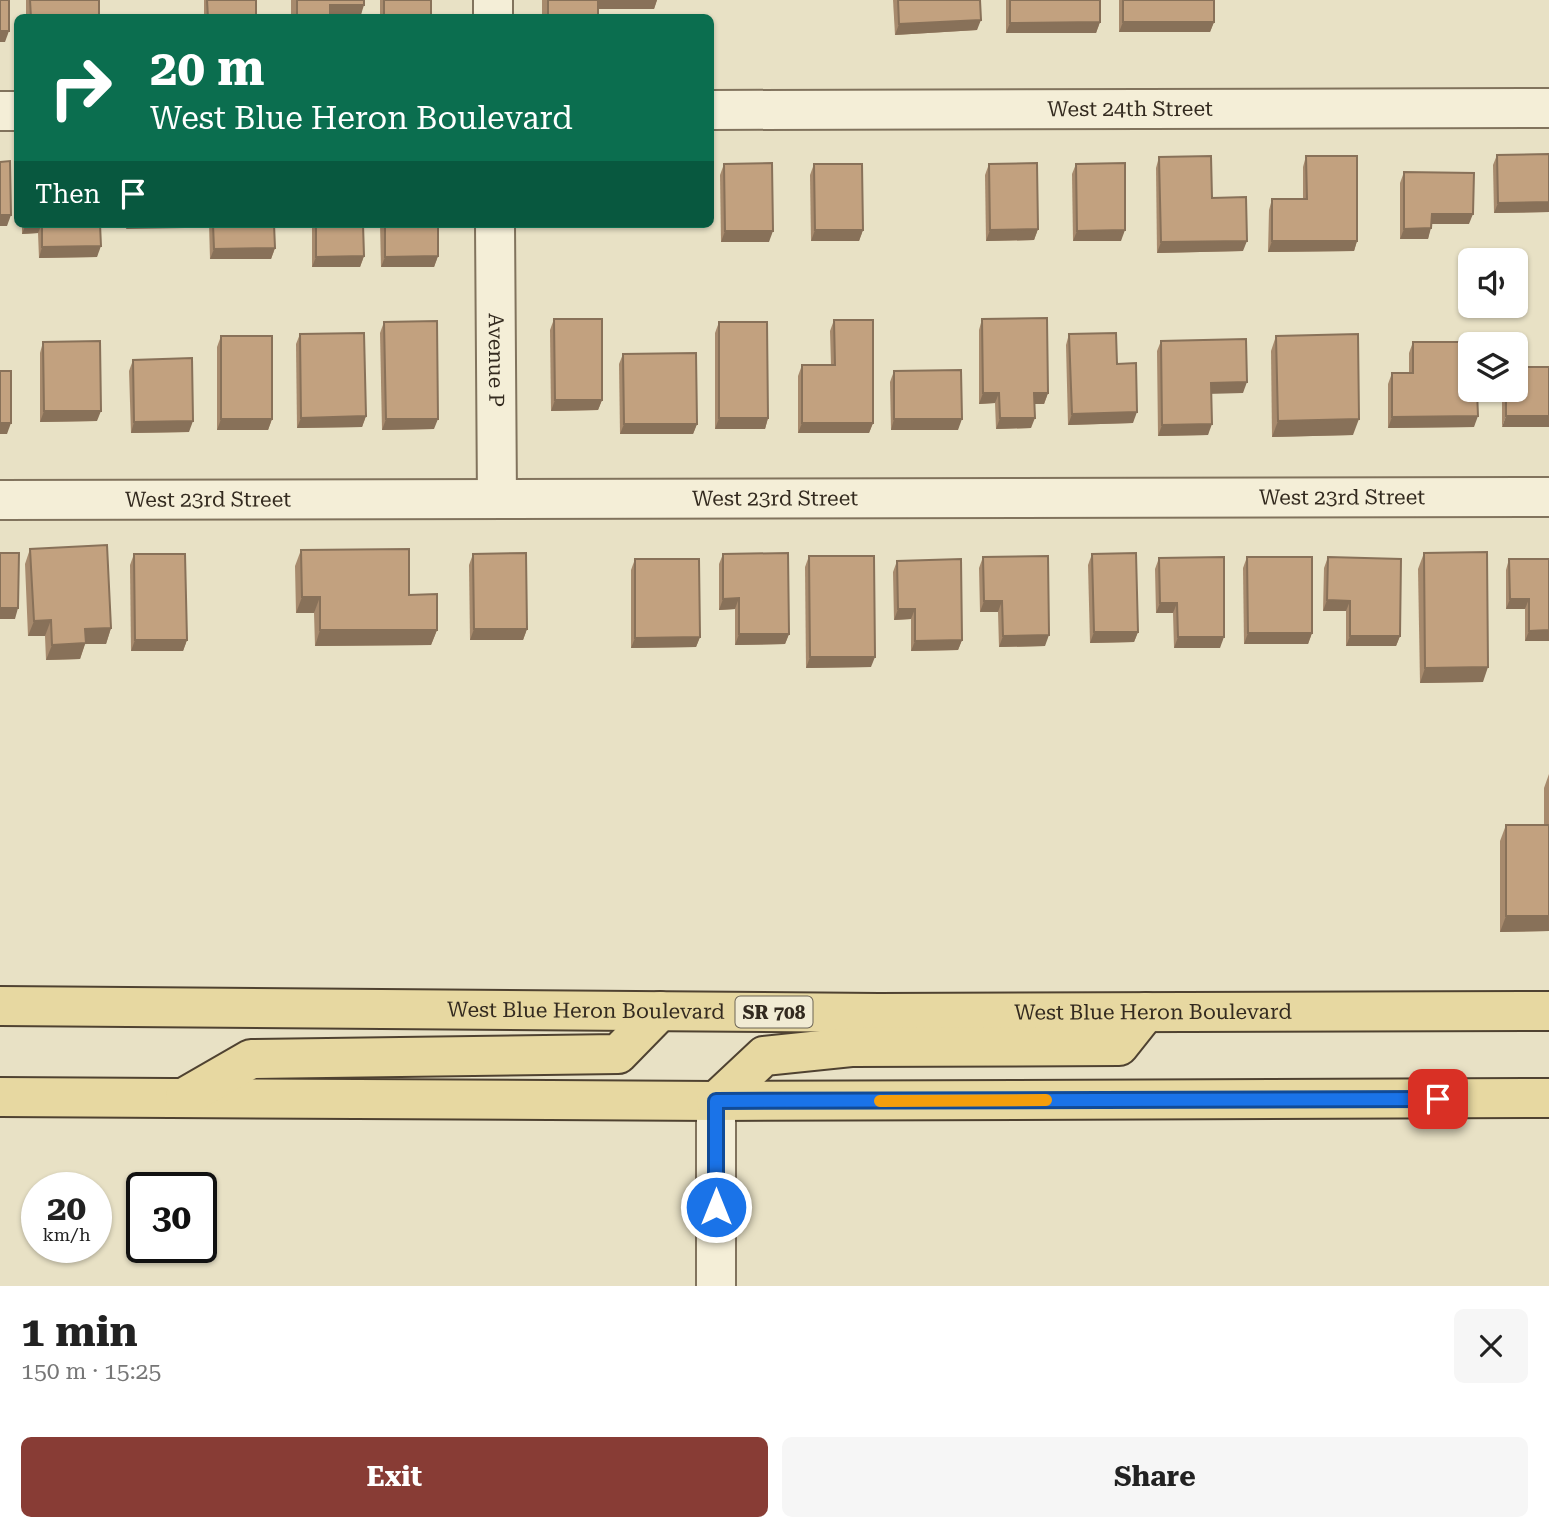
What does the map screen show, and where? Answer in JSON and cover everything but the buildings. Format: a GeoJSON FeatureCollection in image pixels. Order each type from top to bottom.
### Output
{"type":"FeatureCollection","features":[{"type":"Feature","properties":{"kind":"main road","name":"West Blue Heron Boulevard"},"geometry":{"type":"LineString","coordinates":[[0,1006],[660,1012],[1549,1010]]}},
{"type":"Feature","properties":{"kind":"main road"},"geometry":{"type":"LineString","coordinates":[[184,1098],[251,1059],[618,1054],[660,1012]]}},
{"type":"Feature","properties":{"kind":"main road"},"geometry":{"type":"LineString","coordinates":[[716,1101],[764,1056],[851,1047],[1119,1046],[1146,1012]]}},
{"type":"Feature","properties":{"kind":"main road"},"geometry":{"type":"LineString","coordinates":[[0,1097],[716,1101],[1549,1098]]}},
{"type":"Feature","properties":{"kind":"street","name":"West 24th Street"},"geometry":{"type":"LineString","coordinates":[[714,110],[1549,108]]}},
{"type":"Feature","properties":{"kind":"street","name":"Avenue P"},"geometry":{"type":"LineString","coordinates":[[495,228],[497,499]]}},
{"type":"Feature","properties":{"kind":"street","name":"West 23rd Street"},"geometry":{"type":"LineString","coordinates":[[0,500],[1549,497]]}},
{"type":"Feature","properties":{"kind":"street"},"geometry":{"type":"LineString","coordinates":[[716,1101],[716,1286]]}},
{"type":"Feature","properties":{"kind":"slow traffic"},"geometry":{"type":"LineString","coordinates":[[880,1101],[1046,1100]]}},
{"type":"Feature","properties":{"kind":"route"},"geometry":{"type":"LineString","coordinates":[[716,1207],[716,1101],[1438,1099]]}}]}
